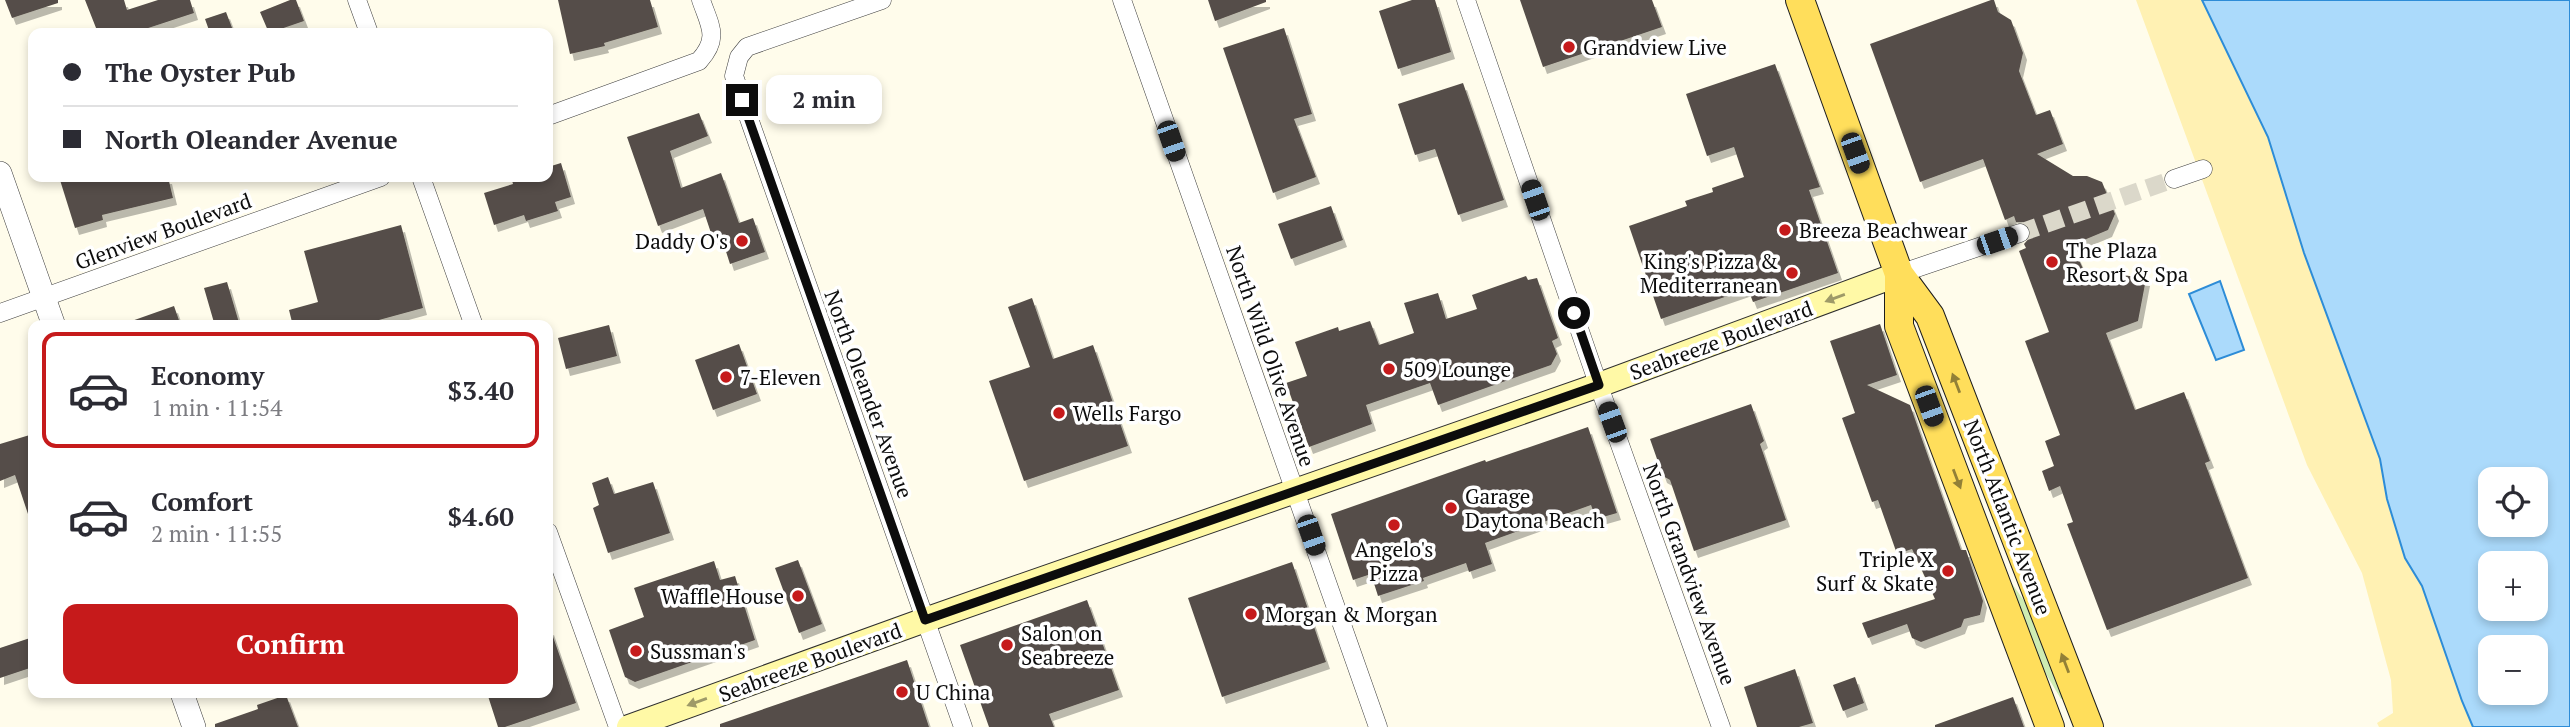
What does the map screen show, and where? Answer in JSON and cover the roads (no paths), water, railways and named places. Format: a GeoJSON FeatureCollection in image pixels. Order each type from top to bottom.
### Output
{"type":"FeatureCollection","features":[{"type":"Feature","properties":{"kind":"main road","name":"North Atlantic Avenue"},"geometry":{"type":"LineString","coordinates":[[1800,0],[1899,274],[1930,316],[2089,727]]}},
{"type":"Feature","properties":{"kind":"main road","name":"Seabreeze Boulevard"},"geometry":{"type":"LineString","coordinates":[[629,727],[925,620],[1599,385],[1899,274]]}},
{"type":"Feature","properties":{"kind":"main road","name":"North Atlantic Avenue"},"geometry":{"type":"LineString","coordinates":[[1899,274],[1899,326],[2050,727]]}},
{"type":"Feature","properties":{"kind":"street"},"geometry":{"type":"LineString","coordinates":[[358,0],[367,28]]}},
{"type":"Feature","properties":{"kind":"street"},"geometry":{"type":"LineString","coordinates":[[553,114],[699,61],[708,52],[713,36],[701,0]]}},
{"type":"Feature","properties":{"kind":"street","name":"North Oleander Avenue"},"geometry":{"type":"LineString","coordinates":[[882,0],[747,47],[739,57],[734,76],[963,727]]}},
{"type":"Feature","properties":{"kind":"street","name":"North Wild Olive Avenue"},"geometry":{"type":"LineString","coordinates":[[1122,0],[1378,727]]}},
{"type":"Feature","properties":{"kind":"street","name":"North Grandview Avenue"},"geometry":{"type":"LineString","coordinates":[[1466,0],[1721,727]]}},
{"type":"Feature","properties":{"kind":"street"},"geometry":{"type":"LineString","coordinates":[[2174,179],[2203,169]]}},
{"type":"Feature","properties":{"kind":"street"},"geometry":{"type":"LineString","coordinates":[[0,173],[52,320]]}},
{"type":"Feature","properties":{"kind":"street","name":"Glenview Boulevard"},"geometry":{"type":"LineString","coordinates":[[0,313],[367,182]]}},
{"type":"Feature","properties":{"kind":"street"},"geometry":{"type":"LineString","coordinates":[[423,182],[472,320]]}},
{"type":"Feature","properties":{"kind":"street","name":"Seabreeze Boulevard"},"geometry":{"type":"LineString","coordinates":[[1899,274],[2020,233]]}},
{"type":"Feature","properties":{"kind":"street"},"geometry":{"type":"LineString","coordinates":[[553,545],[618,727]]}},
{"type":"Feature","properties":{"kind":"street"},"geometry":{"type":"LineString","coordinates":[[184,698],[194,727]]}},
{"type":"Feature","properties":{"kind":"water"},"geometry":{"type":"Polygon","coordinates":[[[2202,0],[2570,0],[2570,727],[2473,727],[2422,586],[2405,558],[2387,499],[2380,459],[2304,253],[2268,137],[2202,0]]]}},
{"type":"Feature","properties":{"kind":"water"},"geometry":{"type":"Polygon","coordinates":[[[2220,281],[2244,350],[2216,360],[2189,294],[2220,281]]]}},
{"type":"Feature","properties":{"kind":"tunnel"},"geometry":{"type":"LineString","coordinates":[[2020,233],[2174,179]]}},
{"type":"Feature","properties":{"kind":"place","name":"Grandview Live"},"geometry":{"type":"Point","coordinates":[1569,47]}},
{"type":"Feature","properties":{"kind":"place","name":"Breeza Beachwear"},"geometry":{"type":"Point","coordinates":[1785,230]}},
{"type":"Feature","properties":{"kind":"place","name":"Daddy O's"},"geometry":{"type":"Point","coordinates":[742,241]}},
{"type":"Feature","properties":{"kind":"place","name":"The Plaza Resort & Spa"},"geometry":{"type":"Point","coordinates":[2052,262]}},
{"type":"Feature","properties":{"kind":"place","name":"King's Pizza & Mediterranean"},"geometry":{"type":"Point","coordinates":[1792,273]}},
{"type":"Feature","properties":{"kind":"place","name":"509 Lounge"},"geometry":{"type":"Point","coordinates":[1389,369]}},
{"type":"Feature","properties":{"kind":"place","name":"7-Eleven"},"geometry":{"type":"Point","coordinates":[726,377]}},
{"type":"Feature","properties":{"kind":"place","name":"Wells Fargo"},"geometry":{"type":"Point","coordinates":[1059,413]}},
{"type":"Feature","properties":{"kind":"place","name":"Garage Daytona Beach"},"geometry":{"type":"Point","coordinates":[1451,508]}},
{"type":"Feature","properties":{"kind":"place","name":"Angelo's Pizza"},"geometry":{"type":"Point","coordinates":[1394,525]}},
{"type":"Feature","properties":{"kind":"place","name":"Triple X Surf & Skate"},"geometry":{"type":"Point","coordinates":[1948,571]}},
{"type":"Feature","properties":{"kind":"place","name":"Waffle House"},"geometry":{"type":"Point","coordinates":[798,596]}},
{"type":"Feature","properties":{"kind":"place","name":"Morgan & Morgan"},"geometry":{"type":"Point","coordinates":[1251,614]}},
{"type":"Feature","properties":{"kind":"place","name":"Salon on Seabreeze"},"geometry":{"type":"Point","coordinates":[1007,645]}},
{"type":"Feature","properties":{"kind":"place","name":"Sussman's"},"geometry":{"type":"Point","coordinates":[636,651]}},
{"type":"Feature","properties":{"kind":"place","name":"U China"},"geometry":{"type":"Point","coordinates":[902,692]}}]}
